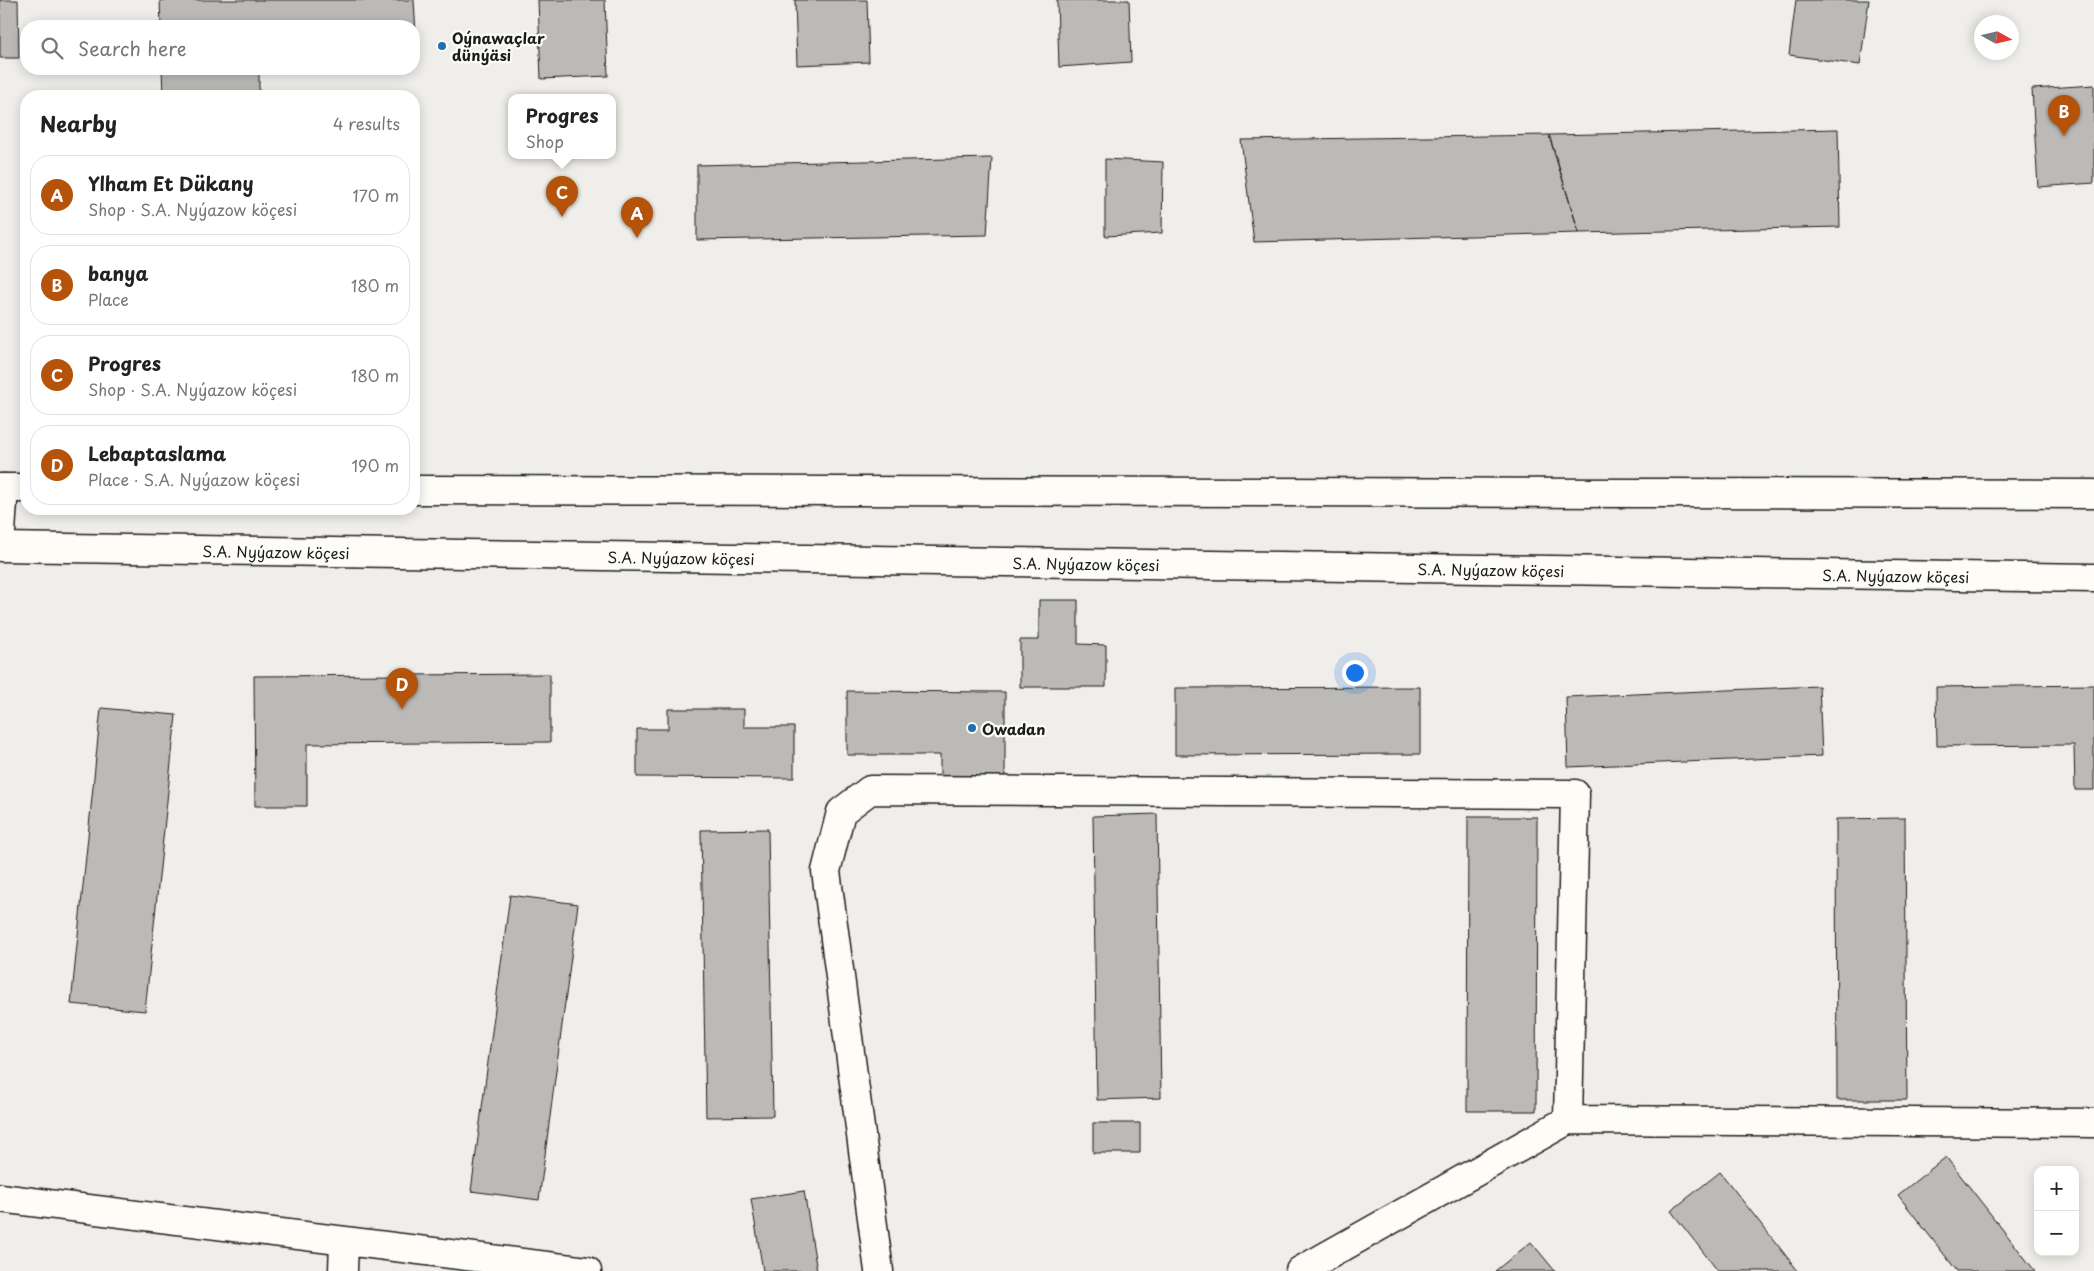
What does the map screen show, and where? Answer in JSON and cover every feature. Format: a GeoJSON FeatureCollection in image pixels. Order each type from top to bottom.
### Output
{"type":"FeatureCollection","features":[{"type":"Feature","properties":{"kind":"main road"},"geometry":{"type":"LineString","coordinates":[[0,546],[10,488]]}},
{"type":"Feature","properties":{"kind":"main road"},"geometry":{"type":"LineString","coordinates":[[420,490],[2094,494]]}},
{"type":"Feature","properties":{"kind":"main road","name":"S.A. Nyýazow köçesi"},"geometry":{"type":"LineString","coordinates":[[0,546],[2094,578]]}},
{"type":"Feature","properties":{"kind":"main road"},"geometry":{"type":"LineString","coordinates":[[879,1271],[826,871],[841,812],[870,790],[1575,794],[1568,1120]]}},
{"type":"Feature","properties":{"kind":"main road"},"geometry":{"type":"LineString","coordinates":[[1300,1271],[1568,1120],[2094,1123]]}},
{"type":"Feature","properties":{"kind":"main road"},"geometry":{"type":"LineString","coordinates":[[0,1198],[587,1271]]}},
{"type":"Feature","properties":{"kind":"main road"},"geometry":{"type":"LineString","coordinates":[[343,1271],[344,1241]]}},
{"type":"Feature","properties":{"kind":"building"},"geometry":{"type":"Polygon","coordinates":[[[0,0],[18,0],[19,58],[0,58],[0,0]]]}},
{"type":"Feature","properties":{"kind":"building"},"geometry":{"type":"Polygon","coordinates":[[[160,0],[414,0],[415,20],[161,20],[160,0]]]}},
{"type":"Feature","properties":{"kind":"building"},"geometry":{"type":"Polygon","coordinates":[[[538,0],[605,0],[608,76],[541,79],[538,0]]]}},
{"type":"Feature","properties":{"kind":"building"},"geometry":{"type":"Polygon","coordinates":[[[795,0],[867,0],[869,62],[797,65],[795,0]]]}},
{"type":"Feature","properties":{"kind":"building"},"geometry":{"type":"Polygon","coordinates":[[[1057,0],[1129,0],[1131,62],[1059,67],[1057,0]]]}},
{"type":"Feature","properties":{"kind":"building"},"geometry":{"type":"Polygon","coordinates":[[[1796,0],[1869,0],[1860,65],[1789,55],[1796,0]]]}},
{"type":"Feature","properties":{"kind":"building"},"geometry":{"type":"Polygon","coordinates":[[[162,75],[259,75],[259,90],[163,90],[162,75]]]}},
{"type":"Feature","properties":{"kind":"building"},"geometry":{"type":"Polygon","coordinates":[[[2094,85],[2094,183],[2038,187],[2032,89],[2094,85]]]}},
{"type":"Feature","properties":{"kind":"building"},"geometry":{"type":"Polygon","coordinates":[[[1838,129],[1840,227],[1579,233],[1549,135],[1838,129]]]}},
{"type":"Feature","properties":{"kind":"building"},"geometry":{"type":"Polygon","coordinates":[[[1549,135],[1579,233],[1254,242],[1241,140],[1549,135]]]}},
{"type":"Feature","properties":{"kind":"building"},"geometry":{"type":"Polygon","coordinates":[[[992,158],[987,235],[697,240],[697,165],[992,158]]]}},
{"type":"Feature","properties":{"kind":"building"},"geometry":{"type":"Polygon","coordinates":[[[1105,159],[1163,162],[1162,233],[1105,236],[1105,159]]]}},
{"type":"Feature","properties":{"kind":"building"},"geometry":{"type":"Polygon","coordinates":[[[1039,600],[1078,600],[1078,644],[1106,645],[1106,687],[1020,687],[1020,640],[1039,640],[1039,600]]]}},
{"type":"Feature","properties":{"kind":"building"},"geometry":{"type":"Polygon","coordinates":[[[550,674],[550,742],[307,744],[307,806],[255,806],[254,676],[550,674]]]}},
{"type":"Feature","properties":{"kind":"building"},"geometry":{"type":"Polygon","coordinates":[[[2094,685],[2094,790],[2075,790],[2074,745],[1937,746],[1936,687],[2094,685]]]}},
{"type":"Feature","properties":{"kind":"building"},"geometry":{"type":"Polygon","coordinates":[[[1819,686],[1822,756],[1568,767],[1566,697],[1819,686]]]}},
{"type":"Feature","properties":{"kind":"building"},"geometry":{"type":"Polygon","coordinates":[[[1420,687],[1420,754],[1175,755],[1175,688],[1420,687]]]}},
{"type":"Feature","properties":{"kind":"building"},"geometry":{"type":"Polygon","coordinates":[[[847,691],[1005,692],[1005,777],[940,777],[940,755],[847,755],[847,691]]]}},
{"type":"Feature","properties":{"kind":"building"},"geometry":{"type":"Polygon","coordinates":[[[101,708],[176,715],[145,1011],[71,1004],[101,708]]]}},
{"type":"Feature","properties":{"kind":"building"},"geometry":{"type":"Polygon","coordinates":[[[668,709],[744,709],[744,727],[794,727],[794,778],[637,777],[637,729],[668,729],[668,709]]]}},
{"type":"Feature","properties":{"kind":"building"},"geometry":{"type":"Polygon","coordinates":[[[1157,814],[1161,1098],[1097,1100],[1093,816],[1157,814]]]}},
{"type":"Feature","properties":{"kind":"building"},"geometry":{"type":"Polygon","coordinates":[[[1468,817],[1537,817],[1536,1111],[1467,1111],[1468,817]]]}},
{"type":"Feature","properties":{"kind":"building"},"geometry":{"type":"Polygon","coordinates":[[[1905,818],[1907,1100],[1837,1100],[1836,819],[1905,818]]]}},
{"type":"Feature","properties":{"kind":"building"},"geometry":{"type":"Polygon","coordinates":[[[768,829],[773,1116],[706,1117],[701,830],[768,829]]]}},
{"type":"Feature","properties":{"kind":"building"},"geometry":{"type":"Polygon","coordinates":[[[510,895],[578,904],[539,1200],[471,1191],[510,895]]]}},
{"type":"Feature","properties":{"kind":"building"},"geometry":{"type":"Polygon","coordinates":[[[1093,1123],[1140,1123],[1140,1153],[1093,1153],[1093,1123]]]}},
{"type":"Feature","properties":{"kind":"building"},"geometry":{"type":"Polygon","coordinates":[[[1946,1157],[2035,1271],[1957,1271],[1898,1195],[1946,1157]]]}},
{"type":"Feature","properties":{"kind":"building"},"geometry":{"type":"Polygon","coordinates":[[[1720,1172],[1798,1271],[1718,1271],[1671,1211],[1720,1172]]]}},
{"type":"Feature","properties":{"kind":"building"},"geometry":{"type":"Polygon","coordinates":[[[804,1191],[817,1271],[763,1271],[751,1199],[804,1191]]]}},
{"type":"Feature","properties":{"kind":"building"},"geometry":{"type":"Polygon","coordinates":[[[1531,1242],[1555,1271],[1495,1271],[1531,1242]]]}},
{"type":"Feature","properties":{"kind":"place","name":"Oýnawaçlar dünýäsi"},"geometry":{"type":"Point","coordinates":[442,46]}},
{"type":"Feature","properties":{"kind":"place","name":"banya"},"geometry":{"type":"Point","coordinates":[2064,136]}},
{"type":"Feature","properties":{"kind":"place","name":"Progres"},"geometry":{"type":"Point","coordinates":[562,217]}},
{"type":"Feature","properties":{"kind":"place","name":"Ylham Et Dükany"},"geometry":{"type":"Point","coordinates":[637,238]}},
{"type":"Feature","properties":{"kind":"place","name":"Lebaptaslama"},"geometry":{"type":"Point","coordinates":[402,709]}},
{"type":"Feature","properties":{"kind":"place","name":"Owadan"},"geometry":{"type":"Point","coordinates":[972,728]}}]}
